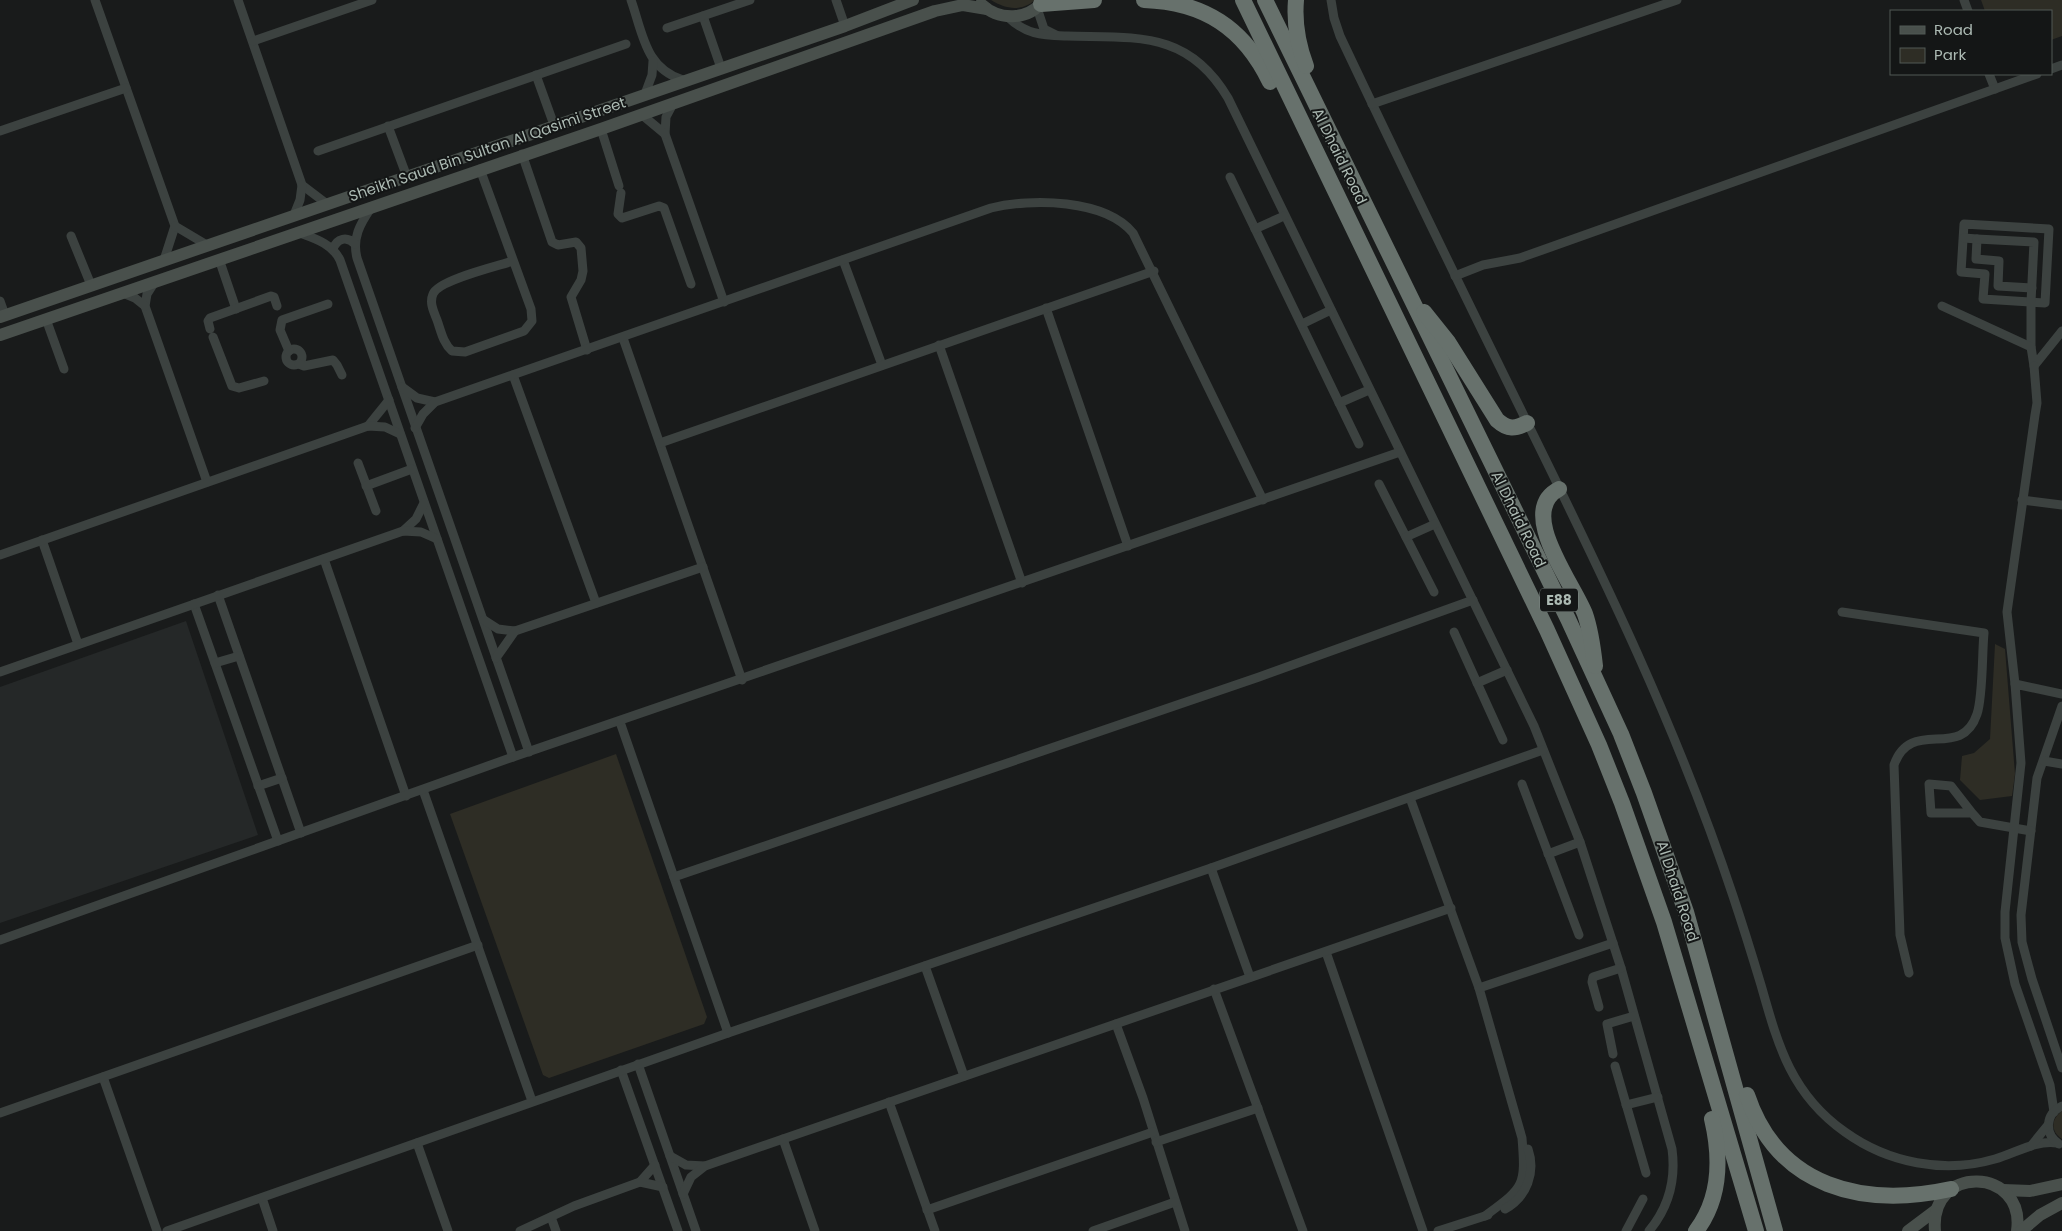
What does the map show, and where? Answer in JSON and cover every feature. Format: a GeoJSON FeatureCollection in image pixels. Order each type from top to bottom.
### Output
{"type":"FeatureCollection","features":[{"type":"Feature","properties":{"kind":"highway"},"geometry":{"type":"LineString","coordinates":[[1041,4],[1094,0]]}},
{"type":"Feature","properties":{"kind":"highway"},"geometry":{"type":"LineString","coordinates":[[1144,0],[1178,3],[1200,10],[1220,20],[1238,34],[1253,51],[1265,70],[1332,206],[1377,282]]}},
{"type":"Feature","properties":{"kind":"highway","name":"Al Dhaid Road"},"geometry":{"type":"LineString","coordinates":[[1243,0],[1546,630],[1599,745],[1644,862],[1756,1231]]}},
{"type":"Feature","properties":{"kind":"highway","name":"Al Dhaid Road"},"geometry":{"type":"LineString","coordinates":[[1265,0],[1595,676],[1641,784],[1666,852],[1776,1231]]}},
{"type":"Feature","properties":{"kind":"highway"},"geometry":{"type":"LineString","coordinates":[[1296,0],[1296,26],[1300,50],[1308,72],[1376,211],[1398,273]]}},
{"type":"Feature","properties":{"kind":"highway"},"geometry":{"type":"LineString","coordinates":[[1411,299],[1430,318],[1442,334],[1497,420],[1505,427],[1512,428],[1527,423]]}},
{"type":"Feature","properties":{"kind":"highway"},"geometry":{"type":"LineString","coordinates":[[1559,488],[1550,493],[1544,501],[1541,513],[1546,535],[1584,613],[1593,641],[1595,676]]}},
{"type":"Feature","properties":{"kind":"highway"},"geometry":{"type":"LineString","coordinates":[[1720,1034],[1758,1124],[1774,1146],[1793,1165],[1816,1180],[1841,1189],[1868,1195],[1905,1196],[1951,1189]]}},
{"type":"Feature","properties":{"kind":"highway"},"geometry":{"type":"LineString","coordinates":[[1696,1231],[1709,1207],[1716,1186],[1718,1163],[1717,1141],[1702,1080],[1700,1043]]}},
{"type":"Feature","properties":{"kind":"main road","name":"Sheikh Saud Bin Sultan Al Qasimi Street"},"geometry":{"type":"LineString","coordinates":[[3,316],[683,80],[845,26],[913,0]]}},
{"type":"Feature","properties":{"kind":"main road"},"geometry":{"type":"LineString","coordinates":[[977,0],[987,9],[1008,17],[1023,15],[1041,4]]}},
{"type":"Feature","properties":{"kind":"main road","name":"Sheikh Saud Bin Sultan Al Qasimi Street"},"geometry":{"type":"LineString","coordinates":[[0,335],[522,154],[601,129],[945,8],[972,6],[987,9]]}},
{"type":"Feature","properties":{"kind":"main road"},"geometry":{"type":"LineString","coordinates":[[674,102],[689,89],[687,83],[683,80]]}},
{"type":"Feature","properties":{"kind":"main road"},"geometry":{"type":"LineString","coordinates":[[1935,1231],[1936,1210],[1942,1198],[1951,1189],[1960,1184],[1977,1181],[1994,1184],[2003,1190],[2016,1211],[2019,1231],[2040,1215],[2062,1203]]}},
{"type":"Feature","properties":{"kind":"main road"},"geometry":{"type":"LineString","coordinates":[[2003,1190],[2030,1192],[2062,1184]]}},
{"type":"Feature","properties":{"kind":"main road"},"geometry":{"type":"LineString","coordinates":[[1908,1231],[1936,1210]]}},
{"type":"Feature","properties":{"kind":"street"},"geometry":{"type":"LineString","coordinates":[[96,0],[175,226],[164,260]]}},
{"type":"Feature","properties":{"kind":"street"},"geometry":{"type":"LineString","coordinates":[[238,0],[302,185],[300,200],[294,215]]}},
{"type":"Feature","properties":{"kind":"street"},"geometry":{"type":"LineString","coordinates":[[253,41],[372,0]]}},
{"type":"Feature","properties":{"kind":"street"},"geometry":{"type":"LineString","coordinates":[[631,0],[653,61],[652,74],[645,94]]}},
{"type":"Feature","properties":{"kind":"street"},"geometry":{"type":"LineString","coordinates":[[667,28],[750,0]]}},
{"type":"Feature","properties":{"kind":"street"},"geometry":{"type":"LineString","coordinates":[[836,0],[845,26]]}},
{"type":"Feature","properties":{"kind":"street"},"geometry":{"type":"LineString","coordinates":[[1331,0],[1340,36],[1372,104],[1635,644],[1678,746],[1717,849],[1778,1045],[1796,1081],[1825,1116],[1845,1132],[1891,1156],[1942,1166],[1966,1166],[1998,1158],[2031,1146],[2044,1143],[2060,1144]]}},
{"type":"Feature","properties":{"kind":"street"},"geometry":{"type":"LineString","coordinates":[[1372,104],[1677,0]]}},
{"type":"Feature","properties":{"kind":"street"},"geometry":{"type":"LineString","coordinates":[[1041,4],[1044,28],[1058,36]]}},
{"type":"Feature","properties":{"kind":"street"},"geometry":{"type":"LineString","coordinates":[[703,16],[721,68]]}},
{"type":"Feature","properties":{"kind":"street"},"geometry":{"type":"LineString","coordinates":[[1008,17],[1031,33],[1040,36],[1152,39],[1184,52],[1197,61],[1220,84],[1228,98],[1507,670],[1543,750],[1580,842],[1621,968],[1672,1149],[1674,1172],[1666,1204],[1649,1231]]}},
{"type":"Feature","properties":{"kind":"street"},"geometry":{"type":"LineString","coordinates":[[318,151],[626,44]]}},
{"type":"Feature","properties":{"kind":"street"},"geometry":{"type":"LineString","coordinates":[[653,61],[665,72],[683,80]]}},
{"type":"Feature","properties":{"kind":"street"},"geometry":{"type":"LineString","coordinates":[[536,75],[554,125]]}},
{"type":"Feature","properties":{"kind":"street"},"geometry":{"type":"LineString","coordinates":[[1990,75],[1995,89]]}},
{"type":"Feature","properties":{"kind":"street"},"geometry":{"type":"LineString","coordinates":[[1455,276],[1483,264],[1520,258],[2034,75]]}},
{"type":"Feature","properties":{"kind":"street"},"geometry":{"type":"LineString","coordinates":[[1,129],[126,88]]}},
{"type":"Feature","properties":{"kind":"street"},"geometry":{"type":"LineString","coordinates":[[674,102],[666,117],[665,134],[724,302]]}},
{"type":"Feature","properties":{"kind":"street"},"geometry":{"type":"LineString","coordinates":[[641,114],[665,134]]}},
{"type":"Feature","properties":{"kind":"street"},"geometry":{"type":"LineString","coordinates":[[388,126],[407,177]]}},
{"type":"Feature","properties":{"kind":"street"},"geometry":{"type":"LineString","coordinates":[[601,129],[620,190],[619,217],[625,217],[659,206],[666,210],[691,284]]}},
{"type":"Feature","properties":{"kind":"street"},"geometry":{"type":"LineString","coordinates":[[522,154],[552,242],[558,245],[576,242],[581,248],[583,276],[571,297],[587,350]]}},
{"type":"Feature","properties":{"kind":"street"},"geometry":{"type":"LineString","coordinates":[[480,169],[513,261],[532,315],[529,327],[524,331],[465,352],[452,351],[444,341],[431,302],[435,290],[445,283],[513,261]]}},
{"type":"Feature","properties":{"kind":"street"},"geometry":{"type":"LineString","coordinates":[[1230,177],[1359,444]]}},
{"type":"Feature","properties":{"kind":"street"},"geometry":{"type":"LineString","coordinates":[[302,185],[327,204]]}},
{"type":"Feature","properties":{"kind":"street"},"geometry":{"type":"LineString","coordinates":[[415,428],[423,414],[435,402],[623,338],[991,208],[1022,202],[1038,202],[1097,210],[1114,216],[1134,233],[1263,500]]}},
{"type":"Feature","properties":{"kind":"street"},"geometry":{"type":"LineString","coordinates":[[372,206],[358,228],[355,244],[357,258],[530,752]]}},
{"type":"Feature","properties":{"kind":"street"},"geometry":{"type":"LineString","coordinates":[[1255,229],[1284,216]]}},
{"type":"Feature","properties":{"kind":"street"},"geometry":{"type":"LineString","coordinates":[[1964,224],[2049,229],[2045,303],[2030,302],[1983,299],[1985,274],[1962,272],[1964,224]]}},
{"type":"Feature","properties":{"kind":"street"},"geometry":{"type":"LineString","coordinates":[[175,226],[207,245]]}},
{"type":"Feature","properties":{"kind":"street"},"geometry":{"type":"LineString","coordinates":[[296,232],[333,249],[340,260],[513,757]]}},
{"type":"Feature","properties":{"kind":"street"},"geometry":{"type":"LineString","coordinates":[[71,236],[91,285]]}},
{"type":"Feature","properties":{"kind":"street"},"geometry":{"type":"LineString","coordinates":[[1964,238],[2034,242],[2030,302],[2031,346],[2037,403],[2028,478],[2022,500],[2007,612],[2022,763],[2005,912],[2005,938],[2015,984],[2050,1085],[2054,1112]]}},
{"type":"Feature","properties":{"kind":"street"},"geometry":{"type":"LineString","coordinates":[[333,249],[335,244],[342,239],[347,239],[355,244]]}},
{"type":"Feature","properties":{"kind":"street"},"geometry":{"type":"LineString","coordinates":[[1977,239],[1976,259],[1999,261],[1998,286],[2032,288]]}},
{"type":"Feature","properties":{"kind":"street"},"geometry":{"type":"LineString","coordinates":[[219,259],[236,309]]}},
{"type":"Feature","properties":{"kind":"street"},"geometry":{"type":"LineString","coordinates":[[843,260],[882,365]]}},
{"type":"Feature","properties":{"kind":"street"},"geometry":{"type":"LineString","coordinates":[[660,443],[1154,271]]}},
{"type":"Feature","properties":{"kind":"street"},"geometry":{"type":"LineString","coordinates":[[145,306],[154,282]]}},
{"type":"Feature","properties":{"kind":"street"},"geometry":{"type":"LineString","coordinates":[[123,293],[135,298],[145,306],[207,482]]}},
{"type":"Feature","properties":{"kind":"street"},"geometry":{"type":"LineString","coordinates":[[264,381],[239,388],[232,386],[211,333],[209,318],[272,296],[280,313],[280,330],[289,351],[286,357],[288,363],[293,366],[299,364],[304,366],[333,360],[342,376]]}},
{"type":"Feature","properties":{"kind":"street"},"geometry":{"type":"LineString","coordinates":[[0,301],[3,316]]}},
{"type":"Feature","properties":{"kind":"street"},"geometry":{"type":"LineString","coordinates":[[280,313],[328,304]]}},
{"type":"Feature","properties":{"kind":"street"},"geometry":{"type":"LineString","coordinates":[[1942,306],[2031,346]]}},
{"type":"Feature","properties":{"kind":"street"},"geometry":{"type":"LineString","coordinates":[[1046,308],[1128,546]]}},
{"type":"Feature","properties":{"kind":"street"},"geometry":{"type":"LineString","coordinates":[[1302,324],[1331,310]]}},
{"type":"Feature","properties":{"kind":"street"},"geometry":{"type":"LineString","coordinates":[[46,319],[64,369]]}},
{"type":"Feature","properties":{"kind":"street"},"geometry":{"type":"LineString","coordinates":[[2034,366],[2062,332]]}},
{"type":"Feature","properties":{"kind":"street"},"geometry":{"type":"LineString","coordinates":[[623,338],[742,680]]}},
{"type":"Feature","properties":{"kind":"street"},"geometry":{"type":"LineString","coordinates":[[940,345],[1022,584]]}},
{"type":"Feature","properties":{"kind":"street"},"geometry":{"type":"LineString","coordinates":[[513,375],[558,493],[596,603]]}},
{"type":"Feature","properties":{"kind":"street"},"geometry":{"type":"LineString","coordinates":[[402,387],[417,398],[435,402]]}},
{"type":"Feature","properties":{"kind":"street"},"geometry":{"type":"LineString","coordinates":[[1340,403],[1369,390]]}},
{"type":"Feature","properties":{"kind":"street"},"geometry":{"type":"LineString","coordinates":[[368,426],[389,400]]}},
{"type":"Feature","properties":{"kind":"street"},"geometry":{"type":"LineString","coordinates":[[0,554],[368,426],[385,427],[400,434]]}},
{"type":"Feature","properties":{"kind":"street"},"geometry":{"type":"LineString","coordinates":[[0,940],[513,757],[1022,584],[1400,452]]}},
{"type":"Feature","properties":{"kind":"street"},"geometry":{"type":"LineString","coordinates":[[358,463],[376,511]]}},
{"type":"Feature","properties":{"kind":"street"},"geometry":{"type":"LineString","coordinates":[[366,486],[412,469]]}},
{"type":"Feature","properties":{"kind":"street"},"geometry":{"type":"LineString","coordinates":[[1379,484],[1434,592]]}},
{"type":"Feature","properties":{"kind":"street"},"geometry":{"type":"LineString","coordinates":[[2022,500],[2062,505]]}},
{"type":"Feature","properties":{"kind":"street"},"geometry":{"type":"LineString","coordinates":[[404,531],[416,518],[424,503]]}},
{"type":"Feature","properties":{"kind":"street"},"geometry":{"type":"LineString","coordinates":[[1406,537],[1435,524]]}},
{"type":"Feature","properties":{"kind":"street"},"geometry":{"type":"LineString","coordinates":[[0,672],[404,531],[421,532],[437,539]]}},
{"type":"Feature","properties":{"kind":"street"},"geometry":{"type":"LineString","coordinates":[[42,540],[78,644]]}},
{"type":"Feature","properties":{"kind":"street"},"geometry":{"type":"LineString","coordinates":[[324,559],[406,796]]}},
{"type":"Feature","properties":{"kind":"street"},"geometry":{"type":"LineString","coordinates":[[483,620],[498,629],[515,631],[703,567]]}},
{"type":"Feature","properties":{"kind":"street"},"geometry":{"type":"LineString","coordinates":[[218,595],[301,833]]}},
{"type":"Feature","properties":{"kind":"street"},"geometry":{"type":"LineString","coordinates":[[674,877],[1268,674],[1473,600]]}},
{"type":"Feature","properties":{"kind":"street"},"geometry":{"type":"LineString","coordinates":[[194,604],[278,841]]}},
{"type":"Feature","properties":{"kind":"street"},"geometry":{"type":"LineString","coordinates":[[1842,612],[1984,633],[1978,713],[1968,730],[1957,737],[1913,741],[1904,746],[1894,766],[1900,935],[1909,973]]}},
{"type":"Feature","properties":{"kind":"street"},"geometry":{"type":"LineString","coordinates":[[496,658],[515,631]]}},
{"type":"Feature","properties":{"kind":"street"},"geometry":{"type":"LineString","coordinates":[[1454,632],[1503,740]]}},
{"type":"Feature","properties":{"kind":"street"},"geometry":{"type":"LineString","coordinates":[[215,663],[239,656]]}},
{"type":"Feature","properties":{"kind":"street"},"geometry":{"type":"LineString","coordinates":[[1477,683],[1507,670]]}},
{"type":"Feature","properties":{"kind":"street"},"geometry":{"type":"LineString","coordinates":[[2015,684],[2062,694]]}},
{"type":"Feature","properties":{"kind":"street"},"geometry":{"type":"LineString","coordinates":[[2062,706],[2037,778],[2021,915],[2022,942],[2032,979],[2062,1068]]}},
{"type":"Feature","properties":{"kind":"street"},"geometry":{"type":"LineString","coordinates":[[620,722],[728,1033]]}},
{"type":"Feature","properties":{"kind":"street"},"geometry":{"type":"LineString","coordinates":[[167,1231],[532,1101],[1211,868],[1543,750]]}},
{"type":"Feature","properties":{"kind":"street"},"geometry":{"type":"LineString","coordinates":[[2044,761],[2062,764]]}},
{"type":"Feature","properties":{"kind":"street"},"geometry":{"type":"LineString","coordinates":[[258,786],[282,778]]}},
{"type":"Feature","properties":{"kind":"street"},"geometry":{"type":"LineString","coordinates":[[1522,784],[1579,935]]}},
{"type":"Feature","properties":{"kind":"street"},"geometry":{"type":"LineString","coordinates":[[1972,812],[1931,813],[1930,784],[1951,786],[1972,812],[1980,822],[2031,831]]}},
{"type":"Feature","properties":{"kind":"street"},"geometry":{"type":"LineString","coordinates":[[423,790],[532,1101]]}},
{"type":"Feature","properties":{"kind":"street"},"geometry":{"type":"LineString","coordinates":[[1410,798],[1479,988],[1522,1138],[1531,1160],[1528,1183],[1515,1202],[1489,1214],[1438,1231]]}},
{"type":"Feature","properties":{"kind":"street"},"geometry":{"type":"LineString","coordinates":[[1548,854],[1580,842]]}},
{"type":"Feature","properties":{"kind":"street"},"geometry":{"type":"LineString","coordinates":[[1211,868],[1250,977]]}},
{"type":"Feature","properties":{"kind":"street"},"geometry":{"type":"LineString","coordinates":[[683,1194],[691,1177],[705,1166],[1451,908]]}},
{"type":"Feature","properties":{"kind":"street"},"geometry":{"type":"LineString","coordinates":[[1479,988],[1613,942]]}},
{"type":"Feature","properties":{"kind":"street"},"geometry":{"type":"LineString","coordinates":[[0,1113],[478,946]]}},
{"type":"Feature","properties":{"kind":"street"},"geometry":{"type":"LineString","coordinates":[[1326,952],[1423,1231]]}},
{"type":"Feature","properties":{"kind":"street"},"geometry":{"type":"LineString","coordinates":[[925,966],[964,1076]]}},
{"type":"Feature","properties":{"kind":"street"},"geometry":{"type":"LineString","coordinates":[[1599,1007],[1592,982],[1593,977],[1621,968]]}},
{"type":"Feature","properties":{"kind":"street"},"geometry":{"type":"LineString","coordinates":[[1214,989],[1303,1231]]}},
{"type":"Feature","properties":{"kind":"street"},"geometry":{"type":"LineString","coordinates":[[1613,1054],[1606,1024],[1634,1016]]}},
{"type":"Feature","properties":{"kind":"street"},"geometry":{"type":"LineString","coordinates":[[1116,1024],[1154,1132],[1185,1231]]}},
{"type":"Feature","properties":{"kind":"street"},"geometry":{"type":"LineString","coordinates":[[638,1064],[696,1231]]}},
{"type":"Feature","properties":{"kind":"street"},"geometry":{"type":"LineString","coordinates":[[1615,1066],[1646,1172]]}},
{"type":"Feature","properties":{"kind":"street"},"geometry":{"type":"LineString","coordinates":[[621,1070],[678,1231]]}},
{"type":"Feature","properties":{"kind":"street"},"geometry":{"type":"LineString","coordinates":[[103,1077],[157,1231]]}},
{"type":"Feature","properties":{"kind":"street"},"geometry":{"type":"LineString","coordinates":[[1626,1105],[1658,1097]]}},
{"type":"Feature","properties":{"kind":"street"},"geometry":{"type":"LineString","coordinates":[[890,1102],[935,1231]]}},
{"type":"Feature","properties":{"kind":"street"},"geometry":{"type":"LineString","coordinates":[[2031,1146],[2048,1125],[2054,1112],[2062,1106]]}},
{"type":"Feature","properties":{"kind":"street"},"geometry":{"type":"LineString","coordinates":[[1156,1142],[1258,1108]]}},
{"type":"Feature","properties":{"kind":"street"},"geometry":{"type":"LineString","coordinates":[[2048,1125],[2049,1132],[2060,1144]]}},
{"type":"Feature","properties":{"kind":"street"},"geometry":{"type":"LineString","coordinates":[[928,1210],[1154,1132]]}},
{"type":"Feature","properties":{"kind":"street"},"geometry":{"type":"LineString","coordinates":[[783,1140],[815,1231]]}},
{"type":"Feature","properties":{"kind":"street"},"geometry":{"type":"LineString","coordinates":[[417,1142],[448,1231]]}},
{"type":"Feature","properties":{"kind":"street"},"geometry":{"type":"LineString","coordinates":[[670,1156],[686,1165],[705,1166]]}},
{"type":"Feature","properties":{"kind":"street"},"geometry":{"type":"LineString","coordinates":[[520,1231],[640,1182],[655,1165]]}},
{"type":"Feature","properties":{"kind":"street"},"geometry":{"type":"LineString","coordinates":[[640,1182],[663,1187]]}},
{"type":"Feature","properties":{"kind":"street"},"geometry":{"type":"LineString","coordinates":[[262,1198],[273,1231]]}},
{"type":"Feature","properties":{"kind":"street"},"geometry":{"type":"LineString","coordinates":[[1626,1231],[1643,1199]]}},
{"type":"Feature","properties":{"kind":"street"},"geometry":{"type":"LineString","coordinates":[[1093,1231],[1175,1202]]}},
{"type":"Feature","properties":{"kind":"street"},"geometry":{"type":"LineString","coordinates":[[551,1217],[556,1231]]}},
{"type":"Feature","properties":{"kind":"shaded area"},"geometry":{"type":"Polygon","coordinates":[[[186,621],[258,835],[0,923],[0,687],[186,621]]]}},
{"type":"Feature","properties":{"kind":"green space"},"geometry":{"type":"Polygon","coordinates":[[[991,0],[1035,0],[1019,8],[1013,8],[991,0]]]}},
{"type":"Feature","properties":{"kind":"green space"},"geometry":{"type":"Polygon","coordinates":[[[1981,0],[2062,0],[2062,36],[2052,40],[2052,10],[1985,10],[1981,0]]]}},
{"type":"Feature","properties":{"kind":"green space"},"geometry":{"type":"Polygon","coordinates":[[[1995,644],[2005,649],[2015,774],[2012,796],[1980,800],[1960,780],[1962,756],[1974,753],[1990,739],[1995,644]]]}},
{"type":"Feature","properties":{"kind":"green space"},"geometry":{"type":"Polygon","coordinates":[[[616,754],[707,1017],[704,1024],[549,1078],[543,1075],[450,814],[616,754]]]}},
{"type":"Feature","properties":{"kind":"green space"},"geometry":{"type":"Polygon","coordinates":[[[2062,1111],[2062,1139],[2055,1132],[2053,1125],[2058,1114],[2062,1111]]]}}]}
